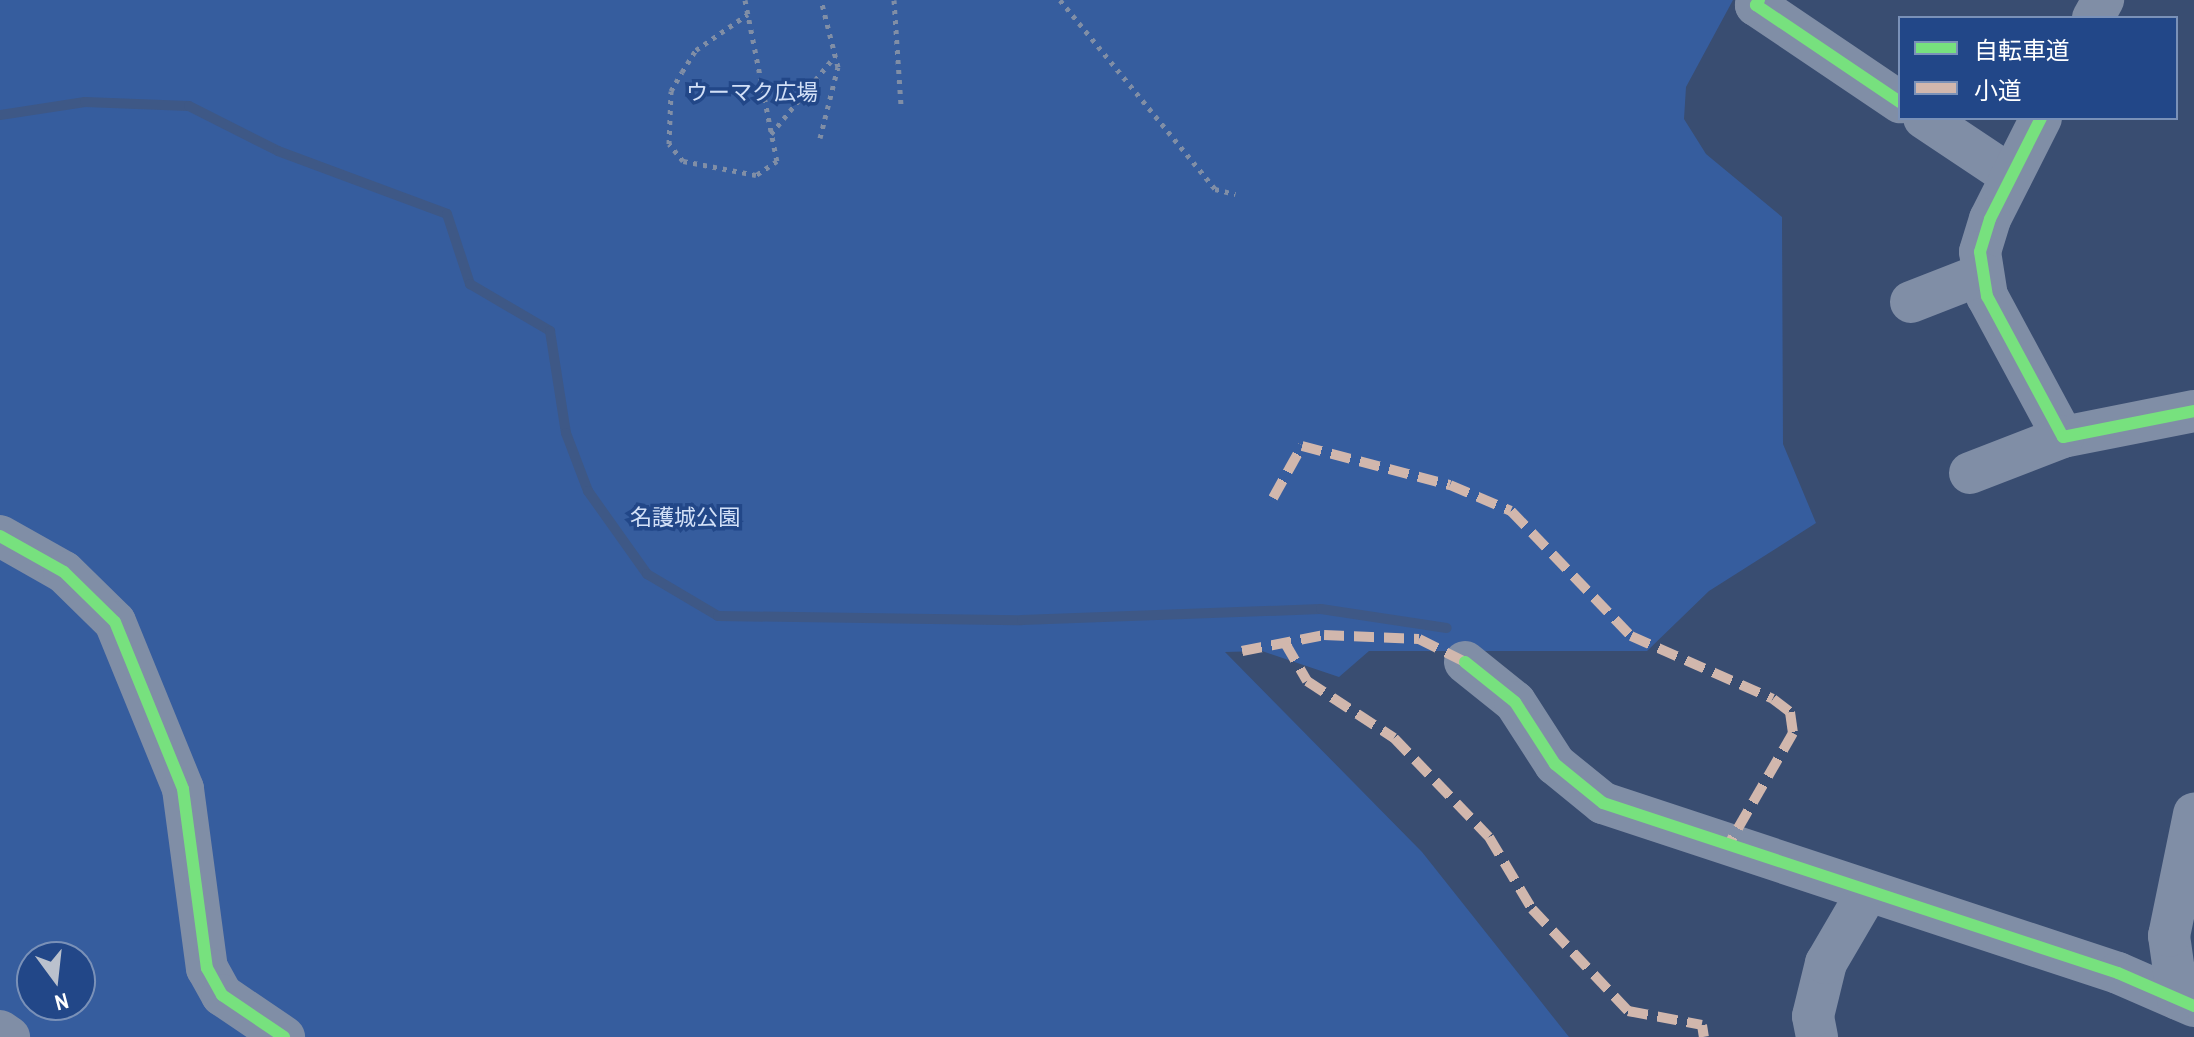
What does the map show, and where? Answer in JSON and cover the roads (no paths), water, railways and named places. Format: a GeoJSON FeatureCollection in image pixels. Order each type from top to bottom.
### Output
{"type":"FeatureCollection","features":[{"type":"Feature","properties":{"kind":"street"},"geometry":{"type":"LineString","coordinates":[[1759,0],[1756,5],[1898,101]]}},
{"type":"Feature","properties":{"kind":"street"},"geometry":{"type":"LineString","coordinates":[[1927,120],[2011,176]]}},
{"type":"Feature","properties":{"kind":"street"},"geometry":{"type":"LineString","coordinates":[[2040,120],[2011,176],[1980,252],[1987,296],[2063,437]]}},
{"type":"Feature","properties":{"kind":"street"},"geometry":{"type":"LineString","coordinates":[[1911,302],[1983,274]]}},
{"type":"Feature","properties":{"kind":"street"},"geometry":{"type":"LineString","coordinates":[[1970,473],[2063,437],[2194,411]]}},
{"type":"Feature","properties":{"kind":"street"},"geometry":{"type":"LineString","coordinates":[[0,536],[64,572],[115,622],[183,789],[207,968],[222,995],[284,1037]]}},
{"type":"Feature","properties":{"kind":"street"},"geometry":{"type":"LineString","coordinates":[[1465,662],[1515,702],[1555,764],[1603,803],[2186,1002]]}},
{"type":"Feature","properties":{"kind":"street"},"geometry":{"type":"LineString","coordinates":[[2186,1002],[2169,936],[2194,814]]}},
{"type":"Feature","properties":{"kind":"street"},"geometry":{"type":"LineString","coordinates":[[1817,1037],[1813,1016],[1826,963],[1868,891]]}},
{"type":"Feature","properties":{"kind":"street"},"geometry":{"type":"LineString","coordinates":[[0,1031],[9,1037]]}},
{"type":"Feature","properties":{"kind":"waterway"},"geometry":{"type":"LineString","coordinates":[[0,115],[85,102],[189,106],[278,151],[447,214],[470,284],[550,331],[566,433],[588,491],[647,574],[718,616],[1022,620],[1321,609],[1447,628]]}},
{"type":"Feature","properties":{"kind":"park label","name":"ウーマク広場"},"geometry":{"type":"Point","coordinates":[752,93]}},
{"type":"Feature","properties":{"kind":"park label","name":"名護城公園"},"geometry":{"type":"Point","coordinates":[685,518]}}]}
